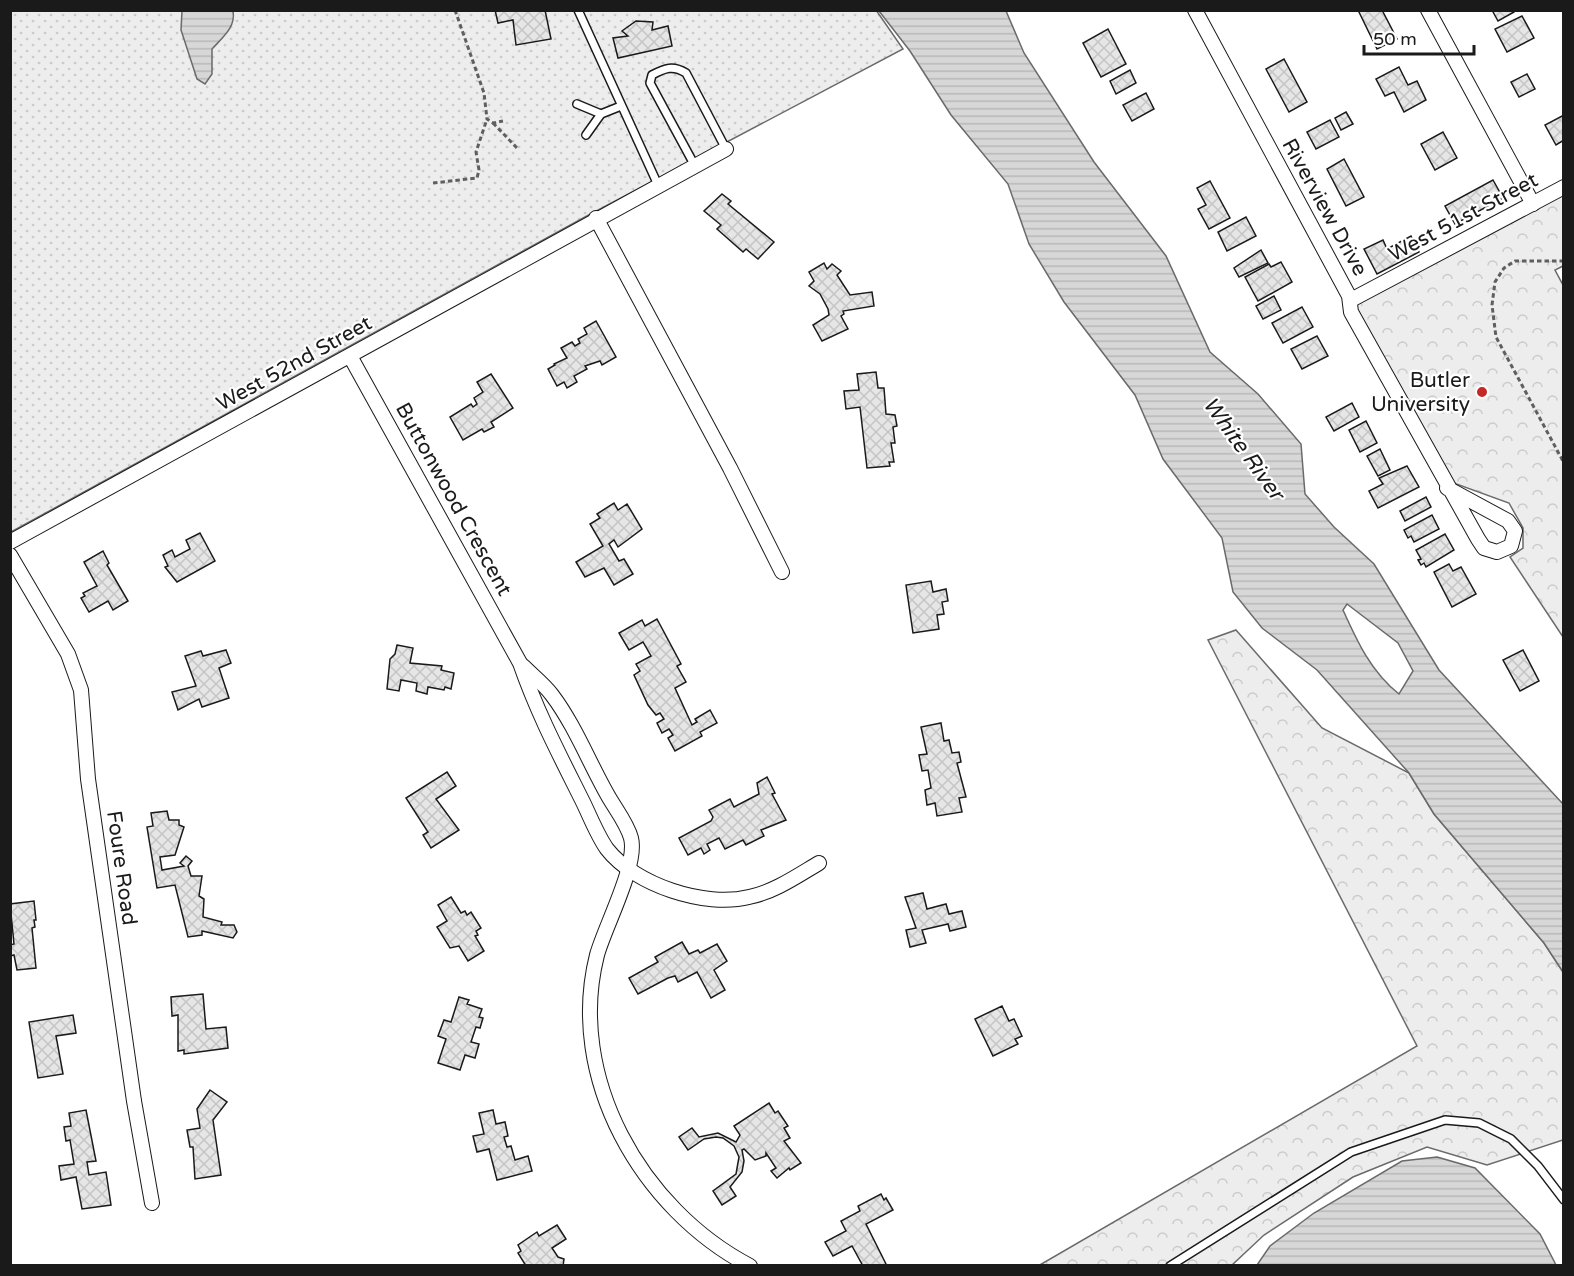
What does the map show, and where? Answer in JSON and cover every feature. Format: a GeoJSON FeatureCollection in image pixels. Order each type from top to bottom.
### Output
{"type":"FeatureCollection","features":[{"type":"Feature","properties":{"kind":"street","name":"Riverview Drive"},"geometry":{"type":"LineString","coordinates":[[1195,10],[1351,300],[1351,312],[1447,489],[1484,548],[1497,552],[1511,546],[1515,531],[1508,521],[1447,489]]}},
{"type":"Feature","properties":{"kind":"street"},"geometry":{"type":"LineString","coordinates":[[1428,10],[1533,204]]}},
{"type":"Feature","properties":{"kind":"street","name":"West 52nd Street"},"geometry":{"type":"LineString","coordinates":[[10,542],[596,218],[726,149]]}},
{"type":"Feature","properties":{"kind":"street","name":"West 51st Street"},"geometry":{"type":"LineString","coordinates":[[1351,300],[1563,187]]}},
{"type":"Feature","properties":{"kind":"street"},"geometry":{"type":"LineString","coordinates":[[596,218],[730,468],[782,572]]}},
{"type":"Feature","properties":{"kind":"street","name":"Buttonwood Crescent"},"geometry":{"type":"LineString","coordinates":[[350,356],[520,663]]}},
{"type":"Feature","properties":{"kind":"street","name":"Foure Road"},"geometry":{"type":"LineString","coordinates":[[10,555],[68,654],[81,690],[88,779],[134,1101],[152,1203]]}},
{"type":"Feature","properties":{"kind":"street"},"geometry":{"type":"LineString","coordinates":[[520,663],[537,711],[607,849],[628,870],[683,894],[724,900],[748,898],[765,892],[819,863]]}},
{"type":"Feature","properties":{"kind":"street"},"geometry":{"type":"LineString","coordinates":[[520,663],[552,694],[632,838],[628,870],[602,940],[591,987],[590,1034],[600,1088],[622,1136],[668,1201],[709,1240],[750,1266]]}},
{"type":"Feature","properties":{"kind":"lane"},"geometry":{"type":"LineString","coordinates":[[578,10],[658,185]]}},
{"type":"Feature","properties":{"kind":"lane"},"geometry":{"type":"LineString","coordinates":[[695,166],[650,83],[652,75],[664,69],[676,67],[686,73],[726,149]]}},
{"type":"Feature","properties":{"kind":"lane"},"geometry":{"type":"LineString","coordinates":[[577,104],[601,114]]}},
{"type":"Feature","properties":{"kind":"lane"},"geometry":{"type":"LineString","coordinates":[[586,135],[601,114],[621,106]]}},
{"type":"Feature","properties":{"kind":"lane"},"geometry":{"type":"LineString","coordinates":[[1170,1266],[1351,1152],[1445,1120],[1479,1123],[1511,1139],[1538,1166],[1563,1200]]}},
{"type":"Feature","properties":{"kind":"path"},"geometry":{"type":"LineString","coordinates":[[434,183],[477,178],[480,170],[476,152],[487,119],[484,93],[455,10]]}},
{"type":"Feature","properties":{"kind":"path"},"geometry":{"type":"LineString","coordinates":[[487,119],[517,148]]}},
{"type":"Feature","properties":{"kind":"path"},"geometry":{"type":"LineString","coordinates":[[493,123],[503,121]]}},
{"type":"Feature","properties":{"kind":"path"},"geometry":{"type":"LineString","coordinates":[[1563,261],[1515,261],[1504,268],[1495,282],[1492,304],[1496,337],[1563,463]]}},
{"type":"Feature","properties":{"kind":"green space"},"geometry":{"type":"Polygon","coordinates":[[[876,10],[903,49],[585,217],[11,532],[11,11],[876,10]]]}},
{"type":"Feature","properties":{"kind":"green space","name":"Butler University"},"geometry":{"type":"Polygon","coordinates":[[[1563,193],[1563,266],[1555,270],[1564,287],[1563,637],[1510,557],[1523,548],[1523,528],[1509,503],[1448,481],[1353,303],[1563,193]]]}},
{"type":"Feature","properties":{"kind":"green space"},"geometry":{"type":"Polygon","coordinates":[[[1236,630],[1322,728],[1409,773],[1434,814],[1544,943],[1563,972],[1563,1140],[1487,1165],[1427,1147],[1353,1177],[1264,1235],[1232,1265],[1038,1266],[1417,1046],[1208,640],[1236,630]]]}},
{"type":"Feature","properties":{"kind":"water"},"geometry":{"type":"Polygon","coordinates":[[[182,11],[233,11],[231,27],[212,49],[212,74],[205,84],[197,79],[181,30],[182,11]]]}},
{"type":"Feature","properties":{"kind":"water","name":"White River"},"geometry":{"type":"Polygon","coordinates":[[[879,11],[1006,11],[1024,53],[1094,162],[1166,256],[1210,352],[1258,394],[1301,444],[1305,494],[1334,527],[1374,564],[1439,670],[1563,804],[1563,972],[1544,943],[1434,814],[1409,773],[1317,670],[1262,628],[1233,592],[1222,538],[1163,459],[1135,395],[1064,302],[1029,244],[1008,184],[951,115],[910,51],[879,11]],[[1347,604],[1343,610],[1366,655],[1380,676],[1399,694],[1413,671],[1398,643],[1347,604]]]}},
{"type":"Feature","properties":{"kind":"water"},"geometry":{"type":"Polygon","coordinates":[[[1437,1157],[1475,1168],[1540,1234],[1556,1265],[1257,1265],[1270,1246],[1314,1213],[1402,1161],[1437,1157]]]}},
{"type":"Feature","properties":{"kind":"building"},"geometry":{"type":"Polygon","coordinates":[[[495,10],[545,10],[551,39],[516,45],[513,20],[498,23],[495,10]]]}},
{"type":"Feature","properties":{"kind":"building"},"geometry":{"type":"Polygon","coordinates":[[[1358,10],[1382,10],[1397,39],[1377,49],[1358,10]]]}},
{"type":"Feature","properties":{"kind":"building"},"geometry":{"type":"Polygon","coordinates":[[[1492,10],[1514,10],[1514,12],[1498,21],[1492,10]]]}},
{"type":"Feature","properties":{"kind":"building"},"geometry":{"type":"Polygon","coordinates":[[[1522,16],[1534,38],[1507,52],[1495,29],[1522,16]]]}},
{"type":"Feature","properties":{"kind":"building"},"geometry":{"type":"Polygon","coordinates":[[[636,21],[653,22],[652,30],[668,26],[672,46],[618,58],[613,38],[628,36],[622,31],[636,21]]]}},
{"type":"Feature","properties":{"kind":"building"},"geometry":{"type":"Polygon","coordinates":[[[1108,29],[1126,64],[1101,77],[1083,43],[1108,29]]]}},
{"type":"Feature","properties":{"kind":"building"},"geometry":{"type":"Polygon","coordinates":[[[1284,59],[1307,102],[1289,112],[1266,69],[1284,59]]]}},
{"type":"Feature","properties":{"kind":"building"},"geometry":{"type":"Polygon","coordinates":[[[1399,67],[1408,85],[1417,81],[1426,100],[1404,112],[1394,92],[1385,96],[1376,79],[1399,67]]]}},
{"type":"Feature","properties":{"kind":"building"},"geometry":{"type":"Polygon","coordinates":[[[1130,70],[1136,83],[1116,94],[1110,81],[1130,70]]]}},
{"type":"Feature","properties":{"kind":"building"},"geometry":{"type":"Polygon","coordinates":[[[1527,74],[1535,89],[1519,97],[1511,82],[1527,74]]]}},
{"type":"Feature","properties":{"kind":"building"},"geometry":{"type":"Polygon","coordinates":[[[1146,93],[1154,109],[1132,121],[1123,105],[1146,93]]]}},
{"type":"Feature","properties":{"kind":"building"},"geometry":{"type":"Polygon","coordinates":[[[1346,112],[1353,124],[1341,130],[1335,118],[1346,112]]]}},
{"type":"Feature","properties":{"kind":"building"},"geometry":{"type":"Polygon","coordinates":[[[1564,115],[1564,140],[1556,145],[1545,125],[1564,115]]]}},
{"type":"Feature","properties":{"kind":"building"},"geometry":{"type":"Polygon","coordinates":[[[1330,120],[1339,137],[1316,149],[1307,132],[1330,120]]]}},
{"type":"Feature","properties":{"kind":"building"},"geometry":{"type":"Polygon","coordinates":[[[1443,132],[1457,158],[1435,170],[1421,144],[1443,132]]]}},
{"type":"Feature","properties":{"kind":"building"},"geometry":{"type":"Polygon","coordinates":[[[1344,159],[1364,197],[1346,206],[1327,169],[1344,159]]]}},
{"type":"Feature","properties":{"kind":"building"},"geometry":{"type":"Polygon","coordinates":[[[1493,180],[1503,198],[1455,224],[1445,206],[1493,180]]]}},
{"type":"Feature","properties":{"kind":"building"},"geometry":{"type":"Polygon","coordinates":[[[1210,181],[1230,218],[1209,229],[1198,209],[1206,205],[1197,188],[1210,181]]]}},
{"type":"Feature","properties":{"kind":"building"},"geometry":{"type":"Polygon","coordinates":[[[722,194],[731,201],[728,204],[774,242],[758,259],[746,249],[743,252],[717,229],[721,225],[704,211],[722,194]]]}},
{"type":"Feature","properties":{"kind":"building"},"geometry":{"type":"Polygon","coordinates":[[[1246,217],[1256,236],[1227,251],[1218,232],[1246,217]]]}},
{"type":"Feature","properties":{"kind":"building"},"geometry":{"type":"Polygon","coordinates":[[[1411,236],[1419,252],[1377,274],[1364,249],[1383,240],[1387,249],[1411,236]]]}},
{"type":"Feature","properties":{"kind":"building"},"geometry":{"type":"Polygon","coordinates":[[[1261,250],[1268,263],[1239,277],[1234,268],[1261,250]]]}},
{"type":"Feature","properties":{"kind":"building"},"geometry":{"type":"Polygon","coordinates":[[[1281,262],[1292,282],[1258,301],[1245,277],[1269,264],[1271,267],[1281,262]]]}},
{"type":"Feature","properties":{"kind":"building"},"geometry":{"type":"Polygon","coordinates":[[[824,263],[827,269],[832,264],[841,271],[837,275],[850,295],[872,292],[874,306],[843,311],[844,314],[841,316],[848,329],[822,341],[813,325],[829,315],[828,309],[820,294],[809,286],[814,281],[809,272],[824,263]]]}},
{"type":"Feature","properties":{"kind":"building"},"geometry":{"type":"Polygon","coordinates":[[[1274,296],[1281,310],[1263,319],[1256,306],[1274,296]]]}},
{"type":"Feature","properties":{"kind":"building"},"geometry":{"type":"Polygon","coordinates":[[[1302,307],[1313,327],[1283,343],[1272,323],[1302,307]]]}},
{"type":"Feature","properties":{"kind":"building"},"geometry":{"type":"Polygon","coordinates":[[[596,321],[616,357],[602,365],[600,361],[585,366],[587,369],[574,376],[577,382],[567,388],[564,382],[557,386],[548,369],[567,358],[561,348],[572,342],[575,346],[580,343],[578,339],[587,334],[584,328],[596,321]]]}},
{"type":"Feature","properties":{"kind":"building"},"geometry":{"type":"Polygon","coordinates":[[[1317,336],[1328,356],[1302,369],[1291,349],[1317,336]]]}},
{"type":"Feature","properties":{"kind":"building"},"geometry":{"type":"Polygon","coordinates":[[[876,372],[878,388],[884,388],[886,414],[895,415],[897,426],[893,427],[895,443],[891,443],[894,462],[889,462],[890,466],[867,468],[860,407],[846,409],[844,391],[859,390],[857,374],[876,372]]]}},
{"type":"Feature","properties":{"kind":"building"},"geometry":{"type":"Polygon","coordinates":[[[491,374],[513,408],[491,422],[494,427],[484,432],[482,429],[463,440],[450,417],[471,404],[473,407],[477,404],[474,398],[483,392],[477,382],[491,374]]]}},
{"type":"Feature","properties":{"kind":"building"},"geometry":{"type":"Polygon","coordinates":[[[1352,403],[1359,417],[1334,431],[1326,417],[1352,403]]]}},
{"type":"Feature","properties":{"kind":"building"},"geometry":{"type":"Polygon","coordinates":[[[1366,421],[1377,443],[1360,452],[1349,430],[1366,421]]]}},
{"type":"Feature","properties":{"kind":"building"},"geometry":{"type":"Polygon","coordinates":[[[1380,449],[1390,470],[1378,476],[1367,456],[1380,449]]]}},
{"type":"Feature","properties":{"kind":"building"},"geometry":{"type":"Polygon","coordinates":[[[1407,466],[1419,487],[1378,508],[1369,491],[1383,484],[1379,478],[1407,466]]]}},
{"type":"Feature","properties":{"kind":"building"},"geometry":{"type":"Polygon","coordinates":[[[1426,497],[1431,507],[1405,521],[1400,511],[1426,497]]]}},
{"type":"Feature","properties":{"kind":"building"},"geometry":{"type":"Polygon","coordinates":[[[614,503],[618,510],[627,504],[642,529],[618,547],[614,540],[609,544],[619,561],[624,559],[633,574],[614,585],[604,568],[585,577],[576,562],[603,546],[590,524],[600,518],[597,514],[614,503]]]}},
{"type":"Feature","properties":{"kind":"building"},"geometry":{"type":"Polygon","coordinates":[[[1432,515],[1439,529],[1414,542],[1411,536],[1408,538],[1404,530],[1432,515]]]}},
{"type":"Feature","properties":{"kind":"building"},"geometry":{"type":"Polygon","coordinates":[[[200,533],[215,561],[177,582],[165,567],[168,566],[163,555],[172,550],[175,557],[190,549],[186,540],[200,533]]]}},
{"type":"Feature","properties":{"kind":"building"},"geometry":{"type":"Polygon","coordinates":[[[1445,534],[1454,550],[1426,567],[1424,563],[1421,565],[1418,560],[1421,559],[1416,550],[1445,534]]]}},
{"type":"Feature","properties":{"kind":"building"},"geometry":{"type":"Polygon","coordinates":[[[103,551],[109,563],[107,565],[128,601],[113,610],[108,601],[89,612],[81,598],[85,596],[83,593],[97,586],[84,562],[103,551]]]}},
{"type":"Feature","properties":{"kind":"building"},"geometry":{"type":"Polygon","coordinates":[[[1449,564],[1453,571],[1461,567],[1476,594],[1452,607],[1434,572],[1449,564]]]}},
{"type":"Feature","properties":{"kind":"building"},"geometry":{"type":"Polygon","coordinates":[[[931,581],[933,592],[946,589],[948,601],[942,602],[944,614],[937,615],[939,629],[913,633],[906,585],[931,581]]]}},
{"type":"Feature","properties":{"kind":"building"},"geometry":{"type":"Polygon","coordinates":[[[657,619],[681,664],[677,666],[686,682],[675,688],[692,725],[697,722],[695,719],[710,710],[717,723],[700,732],[702,736],[675,751],[668,738],[673,735],[669,729],[662,733],[657,723],[664,719],[660,713],[656,715],[648,705],[634,675],[640,671],[636,664],[651,656],[643,642],[629,650],[619,633],[642,620],[645,626],[657,619]]]}},
{"type":"Feature","properties":{"kind":"building"},"geometry":{"type":"Polygon","coordinates":[[[397,645],[413,648],[410,663],[442,666],[441,670],[454,673],[451,689],[428,687],[427,694],[416,691],[417,683],[401,680],[399,691],[387,689],[390,659],[395,654],[397,645]]]}},
{"type":"Feature","properties":{"kind":"building"},"geometry":{"type":"Polygon","coordinates":[[[226,650],[231,663],[219,668],[229,698],[202,707],[199,699],[178,710],[172,692],[196,686],[185,656],[201,651],[203,656],[226,650]]]}},
{"type":"Feature","properties":{"kind":"building"},"geometry":{"type":"Polygon","coordinates":[[[1523,650],[1539,681],[1520,691],[1503,660],[1523,650]]]}},
{"type":"Feature","properties":{"kind":"building"},"geometry":{"type":"Polygon","coordinates":[[[941,723],[944,741],[949,740],[952,753],[959,752],[961,762],[957,763],[966,797],[959,798],[962,812],[937,816],[935,803],[927,805],[925,790],[931,788],[928,770],[922,771],[919,755],[927,754],[921,727],[941,723]]]}},
{"type":"Feature","properties":{"kind":"building"},"geometry":{"type":"Polygon","coordinates":[[[447,772],[456,786],[436,799],[459,830],[431,848],[423,835],[428,832],[406,798],[447,772]]]}},
{"type":"Feature","properties":{"kind":"building"},"geometry":{"type":"Polygon","coordinates":[[[767,777],[775,793],[772,794],[786,820],[761,830],[764,836],[746,845],[743,840],[725,849],[719,838],[707,844],[710,850],[704,854],[701,848],[688,855],[679,838],[711,821],[713,817],[709,810],[730,799],[734,807],[759,794],[757,783],[767,777]]]}},
{"type":"Feature","properties":{"kind":"building"},"geometry":{"type":"Polygon","coordinates":[[[167,811],[169,820],[179,820],[179,825],[184,827],[175,855],[160,857],[162,870],[184,866],[180,863],[186,856],[192,861],[188,866],[191,876],[202,876],[199,896],[204,899],[203,917],[222,922],[221,925],[234,925],[237,932],[233,938],[202,931],[202,935],[188,937],[175,885],[157,888],[147,827],[153,826],[151,813],[167,811]]]}},
{"type":"Feature","properties":{"kind":"building"},"geometry":{"type":"Polygon","coordinates":[[[923,893],[927,909],[946,904],[949,914],[962,911],[966,927],[950,931],[948,924],[922,930],[926,943],[910,947],[906,930],[916,928],[905,897],[923,893]]]}},
{"type":"Feature","properties":{"kind":"building"},"geometry":{"type":"Polygon","coordinates":[[[451,897],[461,913],[465,911],[467,915],[471,912],[481,928],[476,931],[478,935],[475,936],[484,951],[468,961],[459,946],[450,948],[437,927],[447,921],[438,905],[451,897]]]}},
{"type":"Feature","properties":{"kind":"building"},"geometry":{"type":"Polygon","coordinates":[[[34,901],[36,920],[34,920],[35,927],[32,928],[36,968],[17,970],[14,955],[10,956],[10,945],[14,944],[10,904],[34,901]]]}},
{"type":"Feature","properties":{"kind":"building"},"geometry":{"type":"Polygon","coordinates":[[[682,942],[689,954],[698,950],[700,953],[717,944],[727,961],[714,970],[725,990],[711,998],[697,972],[678,982],[675,976],[668,978],[638,994],[629,978],[658,962],[655,957],[682,942]]]}},
{"type":"Feature","properties":{"kind":"building"},"geometry":{"type":"Polygon","coordinates":[[[203,994],[206,1029],[226,1027],[228,1048],[184,1054],[184,1050],[178,1051],[178,1015],[172,1016],[171,997],[203,994]]]}},
{"type":"Feature","properties":{"kind":"building"},"geometry":{"type":"Polygon","coordinates":[[[459,997],[469,1000],[467,1004],[482,1009],[479,1017],[483,1018],[480,1028],[476,1027],[471,1042],[479,1044],[475,1058],[465,1055],[460,1070],[438,1063],[446,1039],[438,1036],[444,1020],[451,1022],[459,997]]]}},
{"type":"Feature","properties":{"kind":"building"},"geometry":{"type":"Polygon","coordinates":[[[1002,1006],[1009,1021],[1014,1019],[1022,1036],[1015,1039],[1018,1044],[993,1056],[975,1019],[1002,1006]]]}},
{"type":"Feature","properties":{"kind":"building"},"geometry":{"type":"Polygon","coordinates":[[[73,1015],[76,1033],[56,1036],[63,1074],[38,1078],[29,1022],[73,1015]]]}},
{"type":"Feature","properties":{"kind":"building"},"geometry":{"type":"Polygon","coordinates":[[[210,1090],[227,1102],[213,1120],[221,1175],[195,1179],[193,1147],[190,1147],[187,1130],[200,1128],[197,1109],[210,1090]]]}},
{"type":"Feature","properties":{"kind":"building"},"geometry":{"type":"Polygon","coordinates":[[[769,1103],[775,1113],[778,1111],[788,1126],[784,1128],[790,1138],[784,1141],[801,1163],[790,1170],[789,1168],[777,1178],[771,1171],[776,1168],[766,1153],[766,1156],[755,1160],[744,1149],[742,1150],[744,1161],[742,1172],[730,1187],[736,1196],[722,1205],[713,1191],[736,1174],[739,1157],[734,1146],[723,1138],[716,1137],[704,1139],[688,1150],[679,1137],[692,1128],[699,1137],[718,1133],[736,1142],[740,1135],[734,1126],[769,1103]]]}},
{"type":"Feature","properties":{"kind":"building"},"geometry":{"type":"Polygon","coordinates":[[[86,1110],[96,1161],[87,1162],[89,1175],[106,1172],[111,1205],[82,1209],[76,1177],[61,1180],[59,1166],[74,1164],[70,1140],[66,1141],[64,1127],[71,1126],[69,1113],[86,1110]]]}},
{"type":"Feature","properties":{"kind":"building"},"geometry":{"type":"Polygon","coordinates":[[[493,1110],[496,1124],[505,1122],[508,1136],[504,1137],[507,1147],[511,1146],[515,1160],[528,1156],[532,1171],[497,1180],[489,1149],[477,1152],[473,1136],[484,1134],[479,1113],[493,1110]]]}},
{"type":"Feature","properties":{"kind":"building"},"geometry":{"type":"Polygon","coordinates":[[[881,1194],[893,1210],[866,1224],[887,1266],[863,1266],[852,1246],[833,1256],[825,1242],[846,1231],[841,1221],[860,1211],[858,1206],[881,1194]]]}},
{"type":"Feature","properties":{"kind":"building"},"geometry":{"type":"Polygon","coordinates":[[[557,1225],[566,1239],[552,1248],[558,1257],[564,1259],[563,1266],[526,1266],[518,1253],[521,1251],[518,1245],[537,1232],[539,1236],[557,1225]]]}},
{"type":"Feature","properties":{"kind":"place","name":"Butler University"},"geometry":{"type":"Point","coordinates":[1482,392]}}]}
